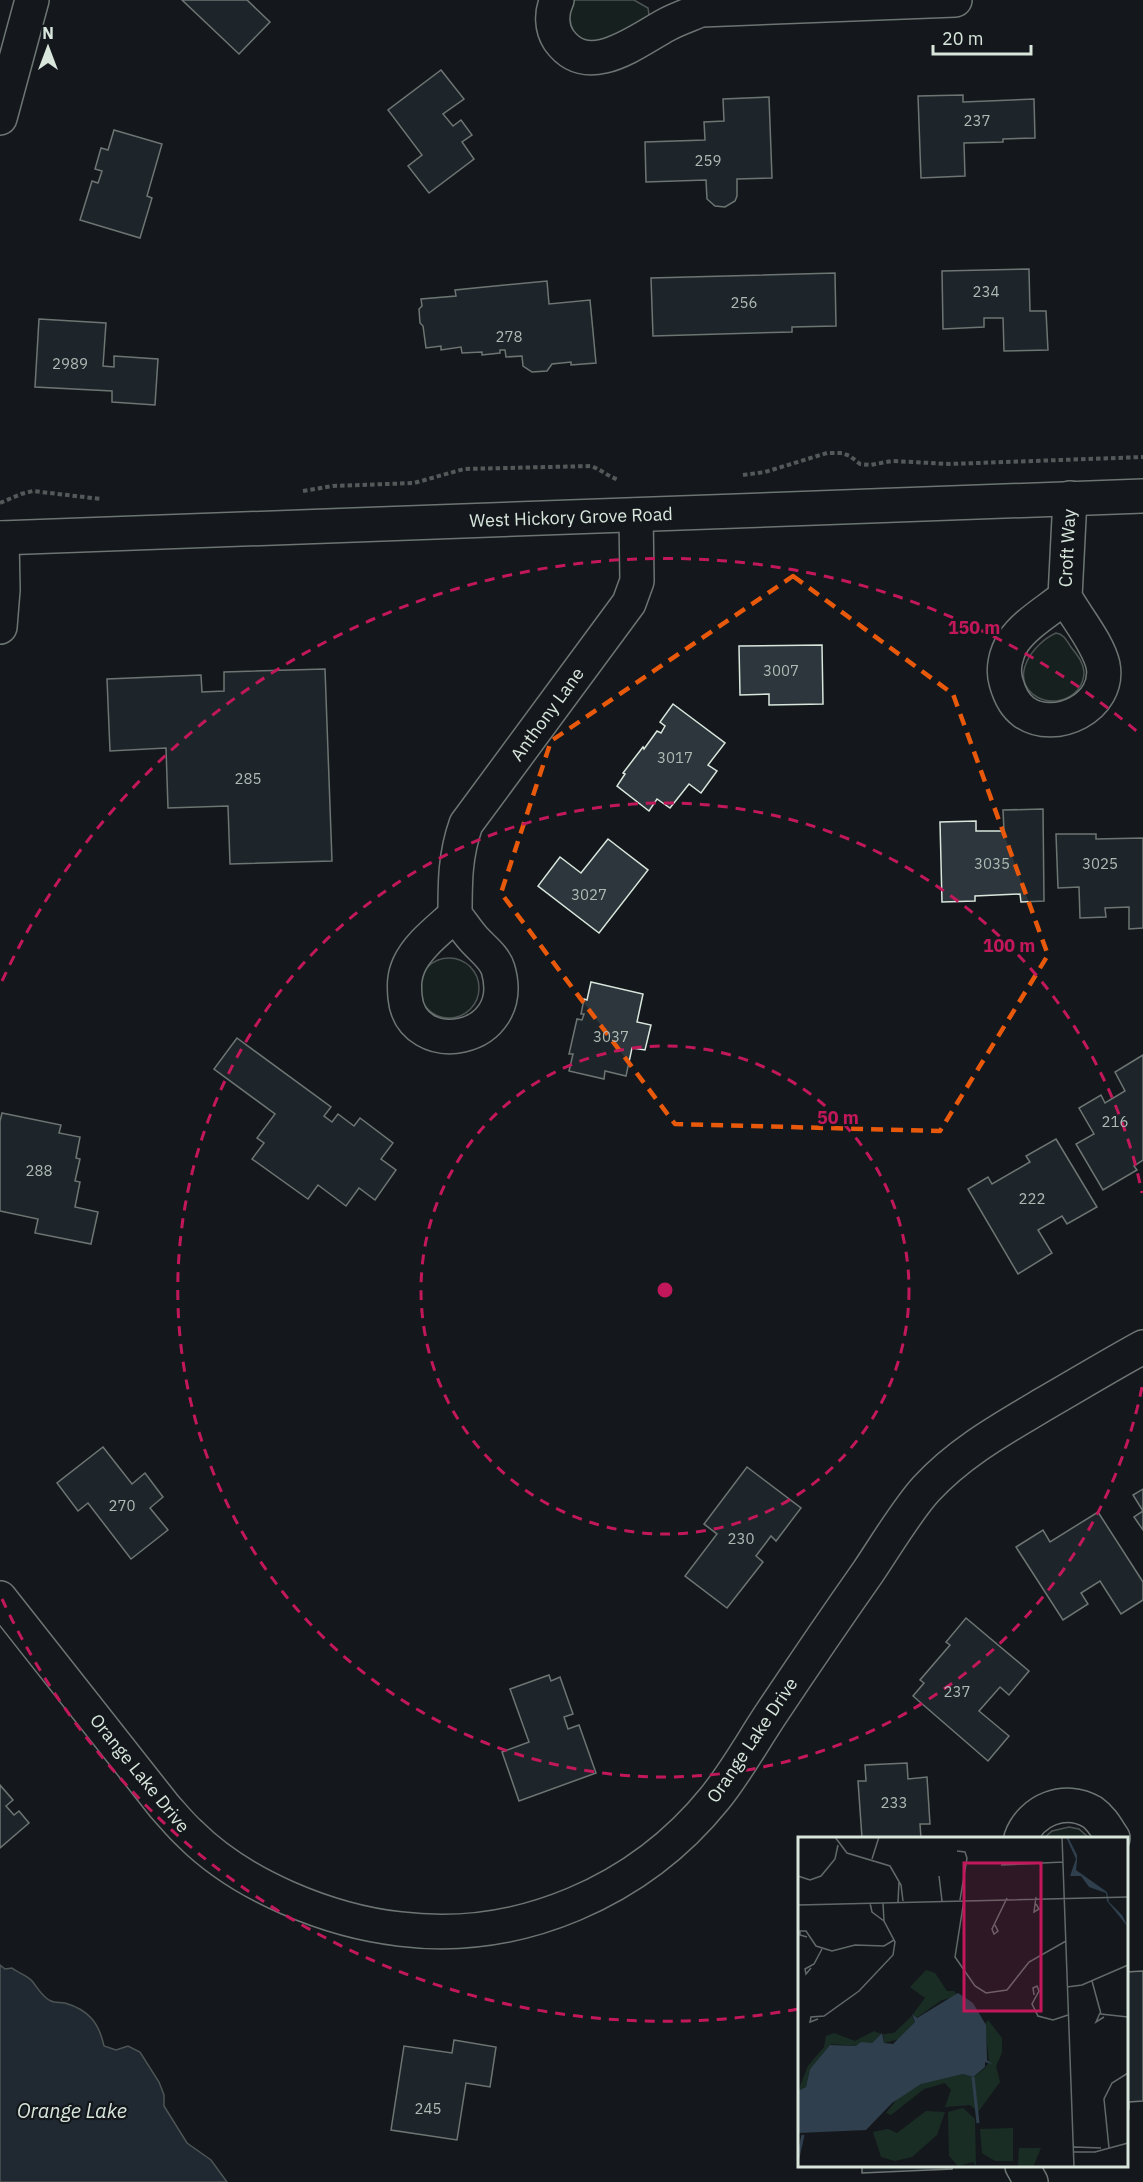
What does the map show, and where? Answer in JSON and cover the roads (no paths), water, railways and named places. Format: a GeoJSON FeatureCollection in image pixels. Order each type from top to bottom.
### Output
{"type":"FeatureCollection","features":[{"type":"Feature","properties":{"kind":"street"},"geometry":{"type":"LineString","coordinates":[[0,118],[32,0]]}},
{"type":"Feature","properties":{"kind":"street"},"geometry":{"type":"LineString","coordinates":[[557,0],[553,21],[557,36],[566,49],[578,56],[591,58],[607,56],[625,49],[668,24],[687,5],[955,0]]}},
{"type":"Feature","properties":{"kind":"street","name":"West Hickory Grove Road"},"geometry":{"type":"LineString","coordinates":[[1,538],[1143,496]]}},
{"type":"Feature","properties":{"kind":"street","name":"Croft Way"},"geometry":{"type":"LineString","coordinates":[[1065,597],[1070,498]]}},
{"type":"Feature","properties":{"kind":"street","name":"Anthony Lane"},"geometry":{"type":"LineString","coordinates":[[456,915],[458,846],[466,824],[629,603],[637,581],[636,515]]}},
{"type":"Feature","properties":{"kind":"street"},"geometry":{"type":"LineString","coordinates":[[0,627],[3,590],[1,538]]}},
{"type":"Feature","properties":{"kind":"street","name":"Orange Lake Drive"},"geometry":{"type":"LineString","coordinates":[[0,1598],[164,1806],[190,1835],[217,1857],[268,1889],[331,1916],[376,1926],[420,1932],[463,1931],[501,1925],[545,1915],[604,1892],[639,1870],[675,1839],[715,1798],[924,1490],[961,1455],[994,1433],[1143,1347]]}},
{"type":"Feature","properties":{"kind":"street"},"geometry":{"type":"LineString","coordinates":[[1022,1837],[1033,1818],[1047,1809],[1062,1806],[1078,1807],[1091,1812],[1101,1820],[1112,1837]]}},
{"type":"Feature","properties":{"kind":"street"},"geometry":{"type":"LineString","coordinates":[[1023,2167],[1031,2182]]}},
{"type":"Feature","properties":{"kind":"water","name":"Orange Lake"},"geometry":{"type":"Polygon","coordinates":[[[0,1965],[5,1969],[12,1968],[28,1977],[43,1995],[53,2002],[65,2003],[81,2009],[96,2024],[104,2046],[116,2050],[128,2046],[140,2052],[159,2082],[164,2095],[164,2106],[187,2143],[211,2160],[227,2182],[0,2182],[0,1965]]]}}]}
